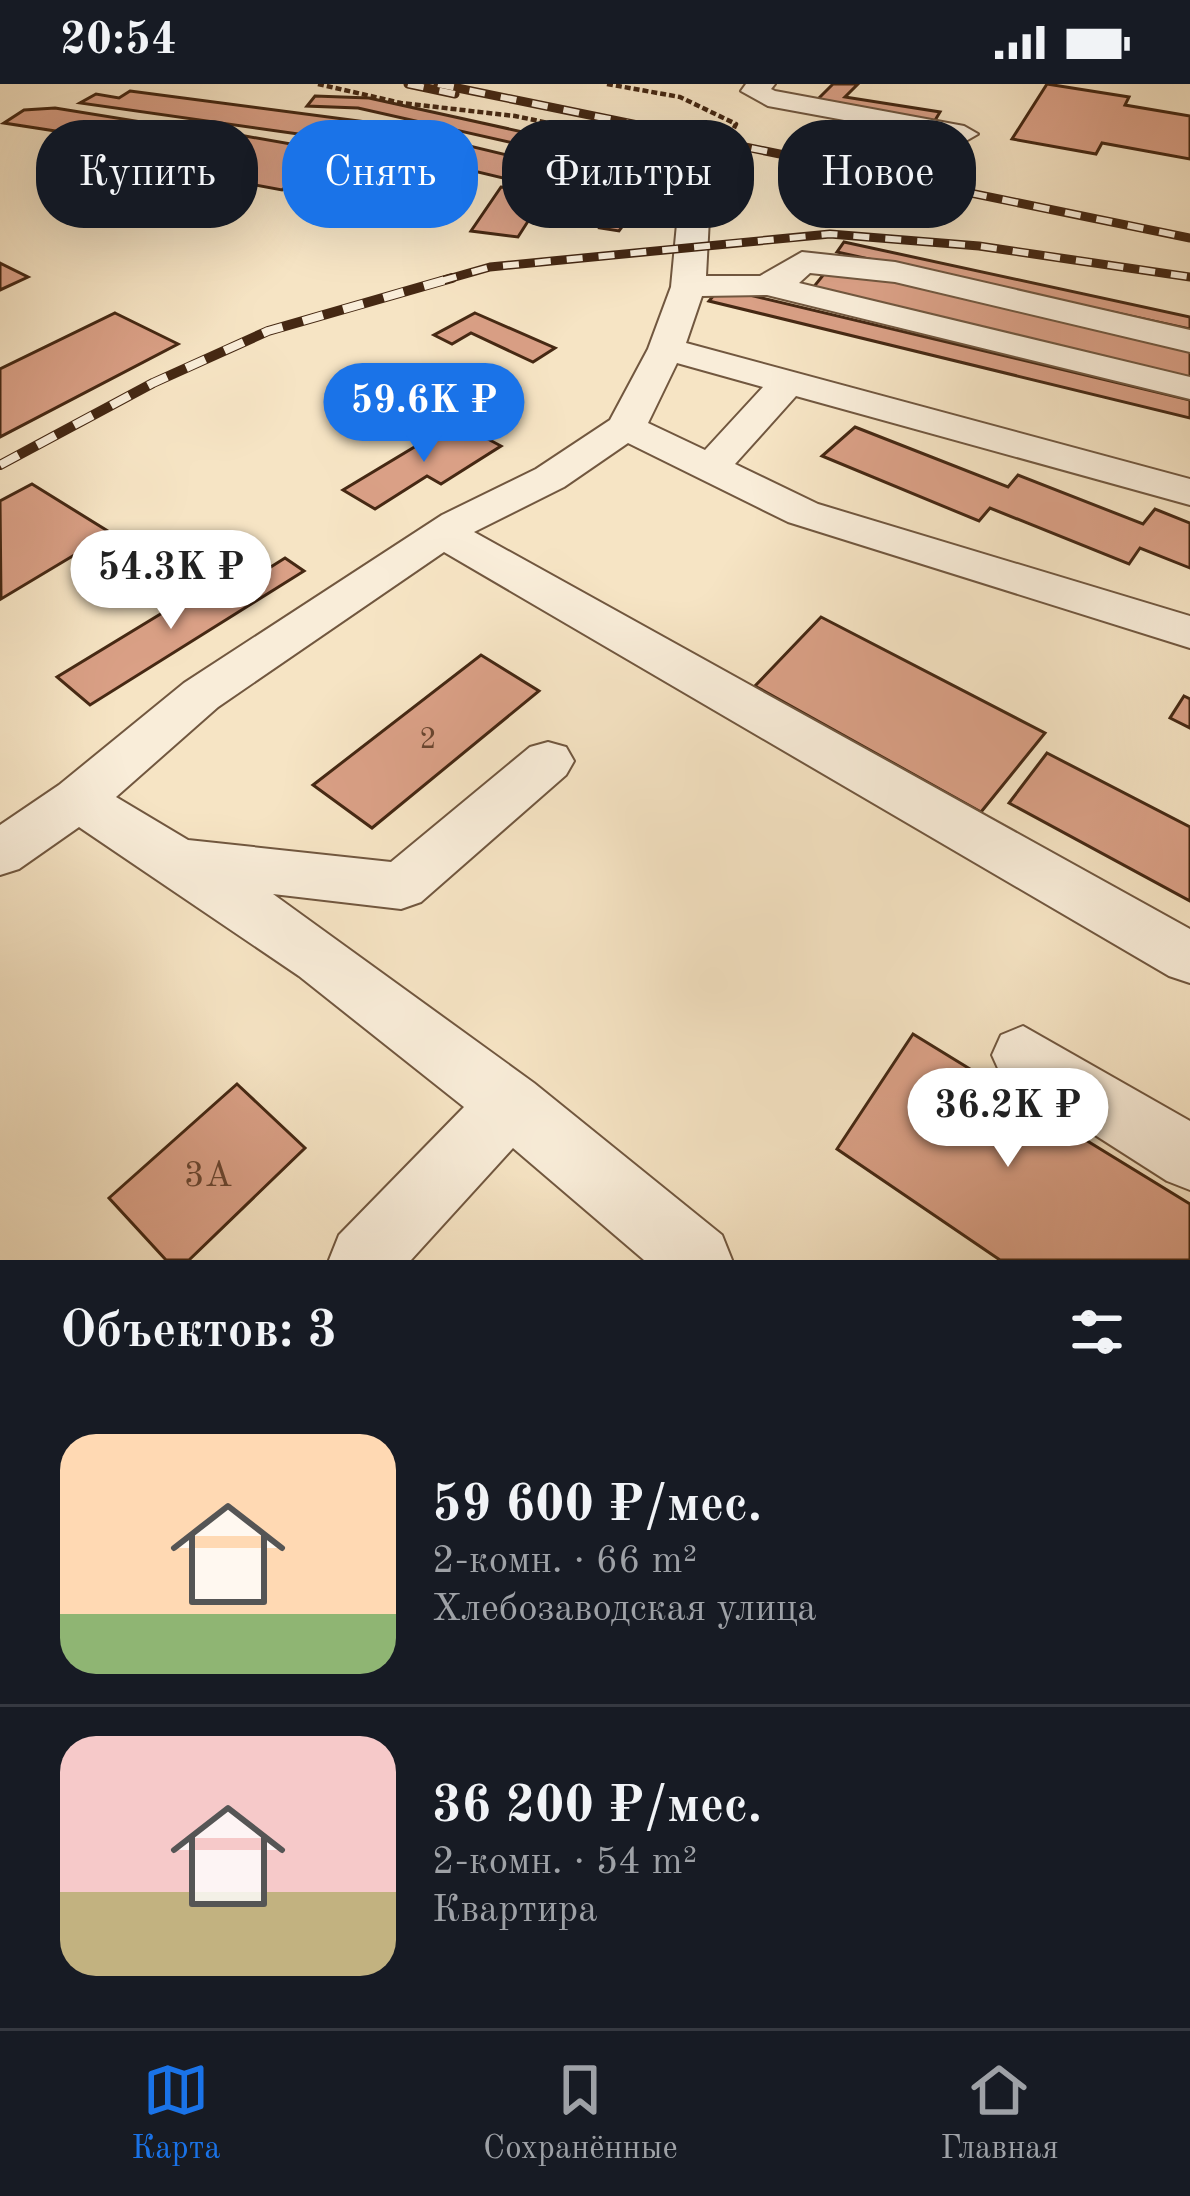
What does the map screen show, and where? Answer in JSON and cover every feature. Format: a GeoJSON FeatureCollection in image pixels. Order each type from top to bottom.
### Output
{"type":"FeatureCollection","features":[{"type":"Feature","properties":{"kind":"street"},"geometry":{"type":"LineString","coordinates":[[762,84],[754,91],[768,98],[888,120]]}},
{"type":"Feature","properties":{"kind":"street"},"geometry":{"type":"LineString","coordinates":[[0,853],[78,800],[201,694],[443,533],[550,478],[626,427],[666,349],[689,285],[693,228]]}},
{"type":"Feature","properties":{"kind":"street"},"geometry":{"type":"LineString","coordinates":[[770,286],[788,280],[802,262],[824,261],[895,272],[1190,341]]}},
{"type":"Feature","properties":{"kind":"street"},"geometry":{"type":"LineString","coordinates":[[689,285],[770,286],[1190,388]]}},
{"type":"Feature","properties":{"kind":"street"},"geometry":{"type":"LineString","coordinates":[[666,349],[1190,492]]}},
{"type":"Feature","properties":{"kind":"street"},"geometry":{"type":"LineString","coordinates":[[710,468],[788,382]]}},
{"type":"Feature","properties":{"kind":"street"},"geometry":{"type":"LineString","coordinates":[[626,427],[803,513],[1190,632]]}},
{"type":"Feature","properties":{"kind":"street"},"geometry":{"type":"LineString","coordinates":[[443,533],[1190,958]]}},
{"type":"Feature","properties":{"kind":"street"},"geometry":{"type":"LineString","coordinates":[[185,861],[401,886],[548,761]]}},
{"type":"Feature","properties":{"kind":"street"},"geometry":{"type":"LineString","coordinates":[[78,800],[185,861],[511,1104],[697,1260]]}},
{"type":"Feature","properties":{"kind":"street"},"geometry":{"type":"LineString","coordinates":[[1023,1055],[1190,1158]]}},
{"type":"Feature","properties":{"kind":"street"},"geometry":{"type":"LineString","coordinates":[[364,1260],[511,1104]]}},
{"type":"Feature","properties":{"kind":"path"},"geometry":{"type":"LineString","coordinates":[[319,84],[401,103],[545,120]]}},
{"type":"Feature","properties":{"kind":"path"},"geometry":{"type":"LineString","coordinates":[[607,84],[680,97],[728,120]]}},
{"type":"Feature","properties":{"kind":"building"},"geometry":{"type":"Polygon","coordinates":[[[833,84],[858,84],[845,97],[940,112],[935,120],[922,120],[815,102],[833,84]]]}},
{"type":"Feature","properties":{"kind":"building"},"geometry":{"type":"Polygon","coordinates":[[[1047,84],[1129,97],[1125,105],[1190,116],[1190,159],[1102,143],[1096,154],[1012,139],[1047,84]]]}},
{"type":"Feature","properties":{"kind":"building"},"geometry":{"type":"Polygon","coordinates":[[[130,91],[351,120],[282,120],[282,132],[258,128],[258,120],[200,120],[80,103],[96,94],[119,98],[130,91]]]}},
{"type":"Feature","properties":{"kind":"building"},"geometry":{"type":"Polygon","coordinates":[[[315,96],[369,98],[469,120],[411,120],[358,108],[307,106],[315,96]]]}},
{"type":"Feature","properties":{"kind":"building"},"geometry":{"type":"Polygon","coordinates":[[[55,108],[129,120],[36,120],[36,128],[4,123],[24,110],[55,108]]]}},
{"type":"Feature","properties":{"kind":"building"},"geometry":{"type":"Polygon","coordinates":[[[478,122],[502,127],[502,140],[478,135],[478,122]]]}},
{"type":"Feature","properties":{"kind":"building"},"geometry":{"type":"Polygon","coordinates":[[[258,138],[282,143],[282,190],[258,186],[258,138]]]}},
{"type":"Feature","properties":{"kind":"building"},"geometry":{"type":"Polygon","coordinates":[[[478,148],[502,154],[502,178],[478,172],[478,148]]]}},
{"type":"Feature","properties":{"kind":"building"},"geometry":{"type":"Polygon","coordinates":[[[502,187],[502,228],[524,228],[518,237],[471,231],[478,228],[478,221],[502,187]]]}},
{"type":"Feature","properties":{"kind":"building"},"geometry":{"type":"Polygon","coordinates":[[[844,242],[1190,317],[1190,329],[837,252],[844,242]]]}},
{"type":"Feature","properties":{"kind":"building"},"geometry":{"type":"Polygon","coordinates":[[[0,263],[28,277],[0,290],[0,263]]]}},
{"type":"Feature","properties":{"kind":"building"},"geometry":{"type":"Polygon","coordinates":[[[832,264],[1190,347],[1190,380],[812,289],[832,264]]]}},
{"type":"Feature","properties":{"kind":"building"},"geometry":{"type":"Polygon","coordinates":[[[720,288],[1190,400],[1190,418],[709,301],[720,288]]]}},
{"type":"Feature","properties":{"kind":"building"},"geometry":{"type":"Polygon","coordinates":[[[115,313],[178,344],[0,437],[0,369],[115,313]]]}},
{"type":"Feature","properties":{"kind":"building"},"geometry":{"type":"Polygon","coordinates":[[[475,313],[555,348],[533,362],[471,333],[452,344],[434,335],[475,313]]]}},
{"type":"Feature","properties":{"kind":"building"},"geometry":{"type":"Polygon","coordinates":[[[456,422],[501,446],[441,484],[427,476],[375,509],[343,490],[456,422]]]}},
{"type":"Feature","properties":{"kind":"building"},"geometry":{"type":"Polygon","coordinates":[[[855,427],[1008,487],[1018,475],[1143,524],[1155,509],[1190,523],[1190,568],[1140,548],[1129,564],[990,508],[979,521],[822,456],[855,427]]]}},
{"type":"Feature","properties":{"kind":"building"},"geometry":{"type":"Polygon","coordinates":[[[32,484],[111,533],[1,599],[0,501],[32,484]]]}},
{"type":"Feature","properties":{"kind":"building"},"geometry":{"type":"Polygon","coordinates":[[[285,558],[304,571],[90,705],[57,677],[223,576],[239,587],[285,558]]]}},
{"type":"Feature","properties":{"kind":"building"},"geometry":{"type":"Polygon","coordinates":[[[821,617],[1045,733],[981,812],[755,686],[821,617]]]}},
{"type":"Feature","properties":{"kind":"building"},"geometry":{"type":"Polygon","coordinates":[[[481,655],[539,691],[372,828],[313,785],[481,655]]]}},
{"type":"Feature","properties":{"kind":"building"},"geometry":{"type":"Polygon","coordinates":[[[1184,696],[1190,699],[1190,728],[1170,718],[1184,696]]]}},
{"type":"Feature","properties":{"kind":"building"},"geometry":{"type":"Polygon","coordinates":[[[1047,753],[1190,827],[1190,901],[1009,803],[1047,753]]]}},
{"type":"Feature","properties":{"kind":"building"},"geometry":{"type":"Polygon","coordinates":[[[913,1034],[1190,1204],[1190,1260],[1000,1260],[837,1149],[913,1034]]]}},
{"type":"Feature","properties":{"kind":"building"},"geometry":{"type":"Polygon","coordinates":[[[237,1084],[305,1148],[189,1260],[166,1260],[109,1198],[237,1084]]]}},
{"type":"Feature","properties":{"kind":"railway"},"geometry":{"type":"LineString","coordinates":[[408,84],[455,94]]}},
{"type":"Feature","properties":{"kind":"railway"},"geometry":{"type":"LineString","coordinates":[[438,84],[1190,238]]}},
{"type":"Feature","properties":{"kind":"railway"},"geometry":{"type":"LineString","coordinates":[[441,281],[490,267],[830,234],[979,246],[1190,277]]}},
{"type":"Feature","properties":{"kind":"railway"},"geometry":{"type":"LineString","coordinates":[[0,465],[153,383],[268,331],[452,278]]}}]}
